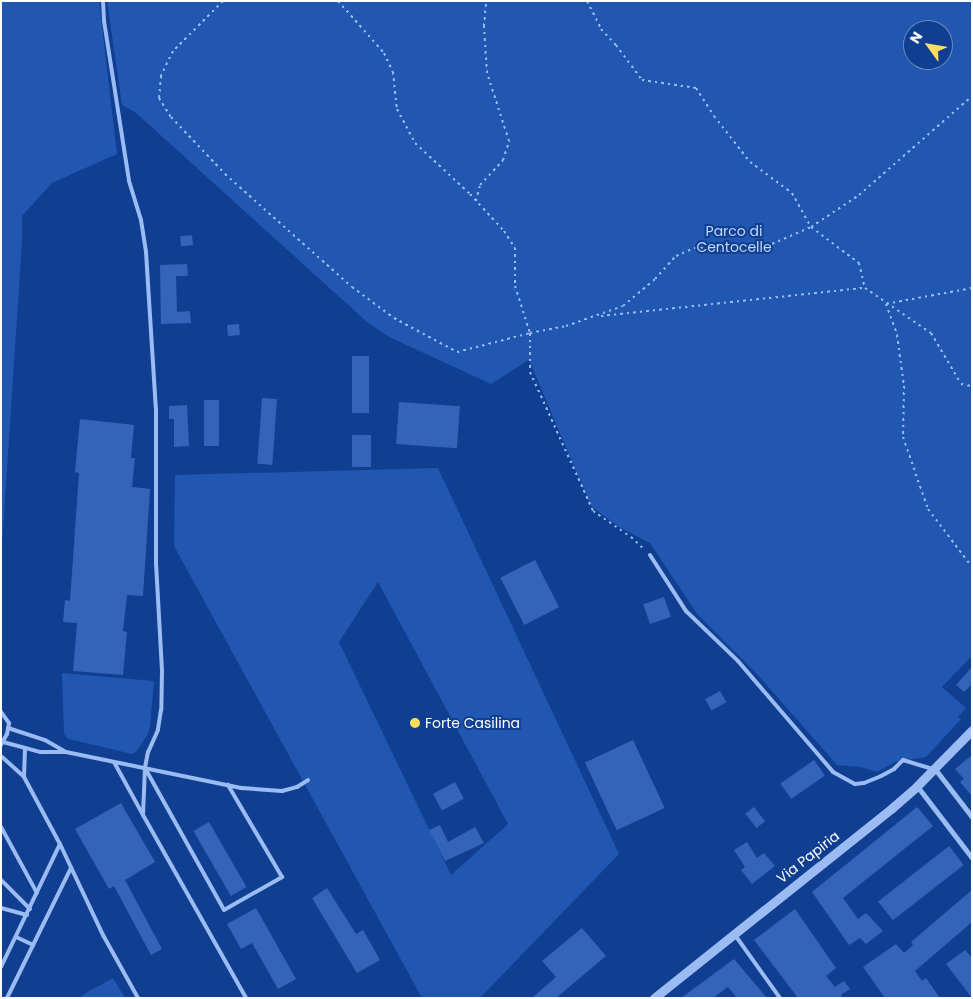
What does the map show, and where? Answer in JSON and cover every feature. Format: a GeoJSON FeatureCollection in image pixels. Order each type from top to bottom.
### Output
{"type":"FeatureCollection","features":[{"type":"Feature","properties":{"kind":"street","name":"Via Papiria"},"geometry":{"type":"LineString","coordinates":[[654,998],[918,786],[972,730]]}},
{"type":"Feature","properties":{"kind":"street"},"geometry":{"type":"LineString","coordinates":[[935,769],[972,817]]}},
{"type":"Feature","properties":{"kind":"street"},"geometry":{"type":"LineString","coordinates":[[918,786],[972,858]]}},
{"type":"Feature","properties":{"kind":"lane"},"geometry":{"type":"LineString","coordinates":[[103,1],[129,181],[141,220],[146,252],[156,409],[156,563],[162,671],[161,710],[158,730],[148,752],[145,768],[143,815]]}},
{"type":"Feature","properties":{"kind":"lane"},"geometry":{"type":"LineString","coordinates":[[650,555],[686,612],[738,661],[833,772],[855,784],[864,784],[894,769],[903,760],[935,769]]}},
{"type":"Feature","properties":{"kind":"lane"},"geometry":{"type":"LineString","coordinates":[[1,712],[7,718],[8,728],[2,744],[47,753],[66,752],[228,785],[282,790],[297,787],[308,780]]}},
{"type":"Feature","properties":{"kind":"lane"},"geometry":{"type":"LineString","coordinates":[[8,728],[45,740],[66,752]]}},
{"type":"Feature","properties":{"kind":"lane"},"geometry":{"type":"LineString","coordinates":[[24,777],[25,748]]}},
{"type":"Feature","properties":{"kind":"lane"},"geometry":{"type":"LineString","coordinates":[[1,756],[24,777],[60,844],[99,927],[138,998]]}},
{"type":"Feature","properties":{"kind":"lane"},"geometry":{"type":"LineString","coordinates":[[114,762],[246,998]]}},
{"type":"Feature","properties":{"kind":"lane"},"geometry":{"type":"LineString","coordinates":[[145,768],[224,910],[282,877],[228,785]]}},
{"type":"Feature","properties":{"kind":"lane"},"geometry":{"type":"LineString","coordinates":[[1,827],[37,894]]}},
{"type":"Feature","properties":{"kind":"lane"},"geometry":{"type":"LineString","coordinates":[[1,967],[60,844]]}},
{"type":"Feature","properties":{"kind":"lane"},"geometry":{"type":"LineString","coordinates":[[7,998],[71,868]]}},
{"type":"Feature","properties":{"kind":"lane"},"geometry":{"type":"LineString","coordinates":[[1,880],[30,908]]}},
{"type":"Feature","properties":{"kind":"lane"},"geometry":{"type":"LineString","coordinates":[[1,908],[27,915]]}},
{"type":"Feature","properties":{"kind":"lane"},"geometry":{"type":"LineString","coordinates":[[734,934],[780,998]]}},
{"type":"Feature","properties":{"kind":"lane"},"geometry":{"type":"LineString","coordinates":[[16,937],[33,945]]}},
{"type":"Feature","properties":{"kind":"path"},"geometry":{"type":"LineString","coordinates":[[223,1],[173,51],[161,76],[159,98],[171,117],[225,174],[352,287],[394,318],[457,352],[530,333],[566,326],[623,306],[655,279],[676,256],[694,248],[706,248],[728,253],[760,249],[811,227],[859,195],[972,96]]}},
{"type":"Feature","properties":{"kind":"path"},"geometry":{"type":"LineString","coordinates":[[338,1],[384,52],[393,72],[397,109],[415,143],[476,201],[504,231],[515,248],[515,286],[530,333],[530,372],[592,511],[631,537],[650,555]]}},
{"type":"Feature","properties":{"kind":"path"},"geometry":{"type":"LineString","coordinates":[[476,201],[480,185],[503,160],[509,141],[487,73],[484,26],[486,1]]}},
{"type":"Feature","properties":{"kind":"path"},"geometry":{"type":"LineString","coordinates":[[587,1],[600,29],[616,45],[642,80],[696,88],[714,116],[750,162],[792,193],[811,227],[859,263],[865,288],[931,334],[962,384],[972,386]]}},
{"type":"Feature","properties":{"kind":"path"},"geometry":{"type":"LineString","coordinates":[[596,317],[865,288]]}},
{"type":"Feature","properties":{"kind":"path"},"geometry":{"type":"LineString","coordinates":[[886,304],[972,288]]}},
{"type":"Feature","properties":{"kind":"path"},"geometry":{"type":"LineString","coordinates":[[886,304],[897,335],[904,386],[903,437],[928,509],[972,567]]}},
{"type":"Feature","properties":{"kind":"green space"},"geometry":{"type":"Polygon","coordinates":[[[1,1],[99,1],[117,154],[52,183],[22,216],[22,242],[1,561],[1,1]]]}},
{"type":"Feature","properties":{"kind":"green space","name":"Parco di Centocelle"},"geometry":{"type":"Polygon","coordinates":[[[107,1],[972,1],[972,656],[942,687],[966,708],[958,717],[961,719],[926,757],[895,762],[877,772],[861,767],[837,765],[756,673],[697,614],[650,543],[619,527],[591,506],[529,360],[491,384],[389,337],[367,322],[135,112],[122,105],[107,1]]]}},
{"type":"Feature","properties":{"kind":"green space"},"geometry":{"type":"Polygon","coordinates":[[[438,468],[619,854],[480,998],[422,998],[174,546],[175,475],[438,468]],[[378,582],[339,642],[451,875],[508,824],[378,582]]]}},
{"type":"Feature","properties":{"kind":"green space"},"geometry":{"type":"Polygon","coordinates":[[[62,673],[154,681],[148,734],[136,752],[132,754],[66,737],[64,733],[62,673]]]}},
{"type":"Feature","properties":{"kind":"green space"},"geometry":{"type":"Polygon","coordinates":[[[113,978],[125,998],[78,998],[86,993],[113,978]]]}},
{"type":"Feature","properties":{"kind":"building"},"geometry":{"type":"Polygon","coordinates":[[[192,235],[193,245],[181,246],[180,236],[192,235]]]}},
{"type":"Feature","properties":{"kind":"building"},"geometry":{"type":"Polygon","coordinates":[[[187,264],[188,276],[176,276],[177,312],[190,311],[191,323],[161,324],[160,265],[187,264]]]}},
{"type":"Feature","properties":{"kind":"building"},"geometry":{"type":"Polygon","coordinates":[[[239,324],[240,335],[228,336],[227,325],[239,324]]]}},
{"type":"Feature","properties":{"kind":"building"},"geometry":{"type":"Polygon","coordinates":[[[352,356],[369,356],[369,413],[352,413],[352,356]]]}},
{"type":"Feature","properties":{"kind":"building"},"geometry":{"type":"Polygon","coordinates":[[[262,398],[277,399],[272,465],[257,464],[262,398]]]}},
{"type":"Feature","properties":{"kind":"building"},"geometry":{"type":"Polygon","coordinates":[[[204,400],[219,400],[219,446],[204,446],[204,400]]]}},
{"type":"Feature","properties":{"kind":"building"},"geometry":{"type":"Polygon","coordinates":[[[399,402],[460,406],[457,448],[396,444],[399,402]]]}},
{"type":"Feature","properties":{"kind":"building"},"geometry":{"type":"Polygon","coordinates":[[[187,405],[189,446],[174,447],[174,419],[169,419],[169,406],[187,405]]]}},
{"type":"Feature","properties":{"kind":"building"},"geometry":{"type":"Polygon","coordinates":[[[80,419],[134,425],[131,458],[135,458],[132,487],[150,489],[143,596],[127,595],[123,631],[127,632],[123,675],[73,671],[77,623],[63,622],[65,600],[70,601],[79,473],[75,472],[80,419]]]}},
{"type":"Feature","properties":{"kind":"building"},"geometry":{"type":"Polygon","coordinates":[[[352,435],[371,435],[371,467],[352,467],[352,435]]]}},
{"type":"Feature","properties":{"kind":"building"},"geometry":{"type":"Polygon","coordinates":[[[535,560],[559,607],[524,625],[500,578],[535,560]]]}},
{"type":"Feature","properties":{"kind":"building"},"geometry":{"type":"Polygon","coordinates":[[[664,597],[671,617],[650,624],[643,604],[664,597]]]}},
{"type":"Feature","properties":{"kind":"building"},"geometry":{"type":"Polygon","coordinates":[[[972,667],[972,684],[964,692],[956,685],[972,667]]]}},
{"type":"Feature","properties":{"kind":"building"},"geometry":{"type":"Polygon","coordinates":[[[720,691],[726,702],[711,711],[705,699],[720,691]]]}},
{"type":"Feature","properties":{"kind":"building"},"geometry":{"type":"Polygon","coordinates":[[[633,740],[665,808],[617,830],[585,762],[633,740]]]}},
{"type":"Feature","properties":{"kind":"building"},"geometry":{"type":"Polygon","coordinates":[[[972,755],[972,796],[960,782],[964,779],[955,769],[972,755]]]}},
{"type":"Feature","properties":{"kind":"building"},"geometry":{"type":"Polygon","coordinates":[[[814,760],[825,776],[791,799],[780,784],[814,760]]]}},
{"type":"Feature","properties":{"kind":"building"},"geometry":{"type":"Polygon","coordinates":[[[455,782],[464,799],[442,811],[433,794],[455,782]]]}},
{"type":"Feature","properties":{"kind":"building"},"geometry":{"type":"Polygon","coordinates":[[[121,803],[155,862],[125,880],[162,949],[151,955],[114,886],[109,889],[75,829],[121,803]]]}},
{"type":"Feature","properties":{"kind":"building"},"geometry":{"type":"Polygon","coordinates":[[[754,807],[765,821],[756,828],[745,814],[754,807]]]}},
{"type":"Feature","properties":{"kind":"building"},"geometry":{"type":"Polygon","coordinates":[[[917,807],[933,826],[843,898],[858,919],[866,913],[883,931],[866,944],[860,938],[849,945],[812,892],[917,807]]]}},
{"type":"Feature","properties":{"kind":"building"},"geometry":{"type":"Polygon","coordinates":[[[209,822],[246,887],[231,896],[193,831],[209,822]]]}},
{"type":"Feature","properties":{"kind":"building"},"geometry":{"type":"Polygon","coordinates":[[[440,825],[448,842],[475,827],[484,843],[445,861],[429,830],[440,825]]]}},
{"type":"Feature","properties":{"kind":"building"},"geometry":{"type":"Polygon","coordinates":[[[747,842],[757,858],[764,853],[775,866],[752,884],[741,870],[745,867],[734,850],[747,842]]]}},
{"type":"Feature","properties":{"kind":"building"},"geometry":{"type":"Polygon","coordinates":[[[949,846],[964,865],[893,920],[878,901],[949,846]]]}},
{"type":"Feature","properties":{"kind":"building"},"geometry":{"type":"Polygon","coordinates":[[[327,888],[356,934],[363,930],[380,960],[357,973],[312,898],[327,888]]]}},
{"type":"Feature","properties":{"kind":"building"},"geometry":{"type":"Polygon","coordinates":[[[972,890],[972,922],[915,971],[922,981],[926,978],[940,998],[885,998],[863,967],[896,944],[904,953],[913,945],[911,942],[972,890]]]}},
{"type":"Feature","properties":{"kind":"building"},"geometry":{"type":"Polygon","coordinates":[[[256,908],[296,979],[278,989],[252,943],[241,949],[227,924],[256,908]]]}},
{"type":"Feature","properties":{"kind":"building"},"geometry":{"type":"Polygon","coordinates":[[[795,909],[836,968],[826,976],[835,987],[844,981],[850,989],[841,995],[843,998],[798,998],[754,940],[795,909]]]}},
{"type":"Feature","properties":{"kind":"building"},"geometry":{"type":"Polygon","coordinates":[[[582,928],[606,956],[556,998],[532,998],[556,977],[542,961],[582,928]]]}},
{"type":"Feature","properties":{"kind":"building"},"geometry":{"type":"Polygon","coordinates":[[[965,950],[972,958],[972,998],[946,964],[965,950]]]}},
{"type":"Feature","properties":{"kind":"building"},"geometry":{"type":"Polygon","coordinates":[[[734,959],[767,998],[737,998],[728,987],[713,998],[681,998],[734,959]]]}},
{"type":"Feature","properties":{"kind":"place","name":"Forte Casilina"},"geometry":{"type":"Point","coordinates":[415,723]}}]}
